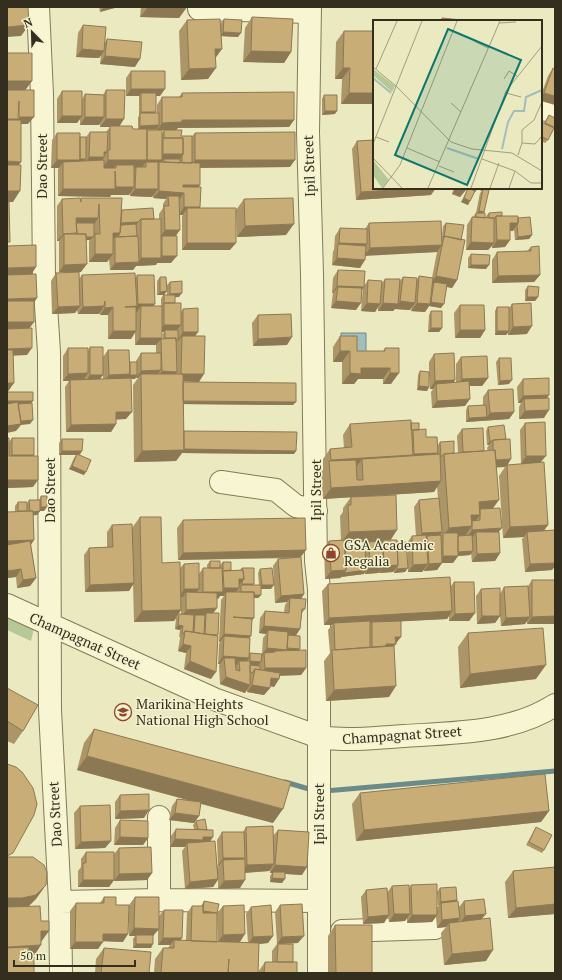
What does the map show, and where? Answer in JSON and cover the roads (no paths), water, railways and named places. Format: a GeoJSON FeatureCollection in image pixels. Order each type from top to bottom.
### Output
{"type":"FeatureCollection","features":[{"type":"Feature","properties":{"kind":"street","name":"Dao Street"},"geometry":{"type":"LineString","coordinates":[[38,7],[42,94],[44,267],[49,352],[50,710],[60,902],[61,973]]}},
{"type":"Feature","properties":{"kind":"street"},"geometry":{"type":"LineString","coordinates":[[199,10],[310,10]]}},
{"type":"Feature","properties":{"kind":"street","name":"Ipil Street"},"geometry":{"type":"LineString","coordinates":[[310,10],[308,132],[313,282],[318,589],[319,973]]}},
{"type":"Feature","properties":{"kind":"street"},"geometry":{"type":"LineString","coordinates":[[542,109],[555,111]]}},
{"type":"Feature","properties":{"kind":"street"},"geometry":{"type":"LineString","coordinates":[[221,482],[276,490],[296,506],[316,511]]}},
{"type":"Feature","properties":{"kind":"street","name":"Champagnat Street"},"geometry":{"type":"LineString","coordinates":[[7,605],[214,699],[319,737],[335,739],[365,739],[494,728],[528,719],[555,705]]}},
{"type":"Feature","properties":{"kind":"street"},"geometry":{"type":"LineString","coordinates":[[159,817],[159,900]]}},
{"type":"Feature","properties":{"kind":"street"},"geometry":{"type":"LineString","coordinates":[[60,902],[159,900],[319,901]]}},
{"type":"Feature","properties":{"kind":"street"},"geometry":{"type":"LineString","coordinates":[[319,932],[435,928]]}},
{"type":"Feature","properties":{"kind":"water"},"geometry":{"type":"Polygon","coordinates":[[[341,333],[366,333],[366,354],[353,355],[353,346],[341,346],[341,333]]]}},
{"type":"Feature","properties":{"kind":"waterway"},"geometry":{"type":"LineString","coordinates":[[325,791],[555,771]]}},
{"type":"Feature","properties":{"kind":"waterway"},"geometry":{"type":"LineString","coordinates":[[285,782],[309,789]]}},
{"type":"Feature","properties":{"kind":"place","name":"GSA Academic Regalia"},"geometry":{"type":"Point","coordinates":[331,553]}},
{"type":"Feature","properties":{"kind":"place","name":"Marikina Heights National High School"},"geometry":{"type":"Point","coordinates":[123,712]}}]}
